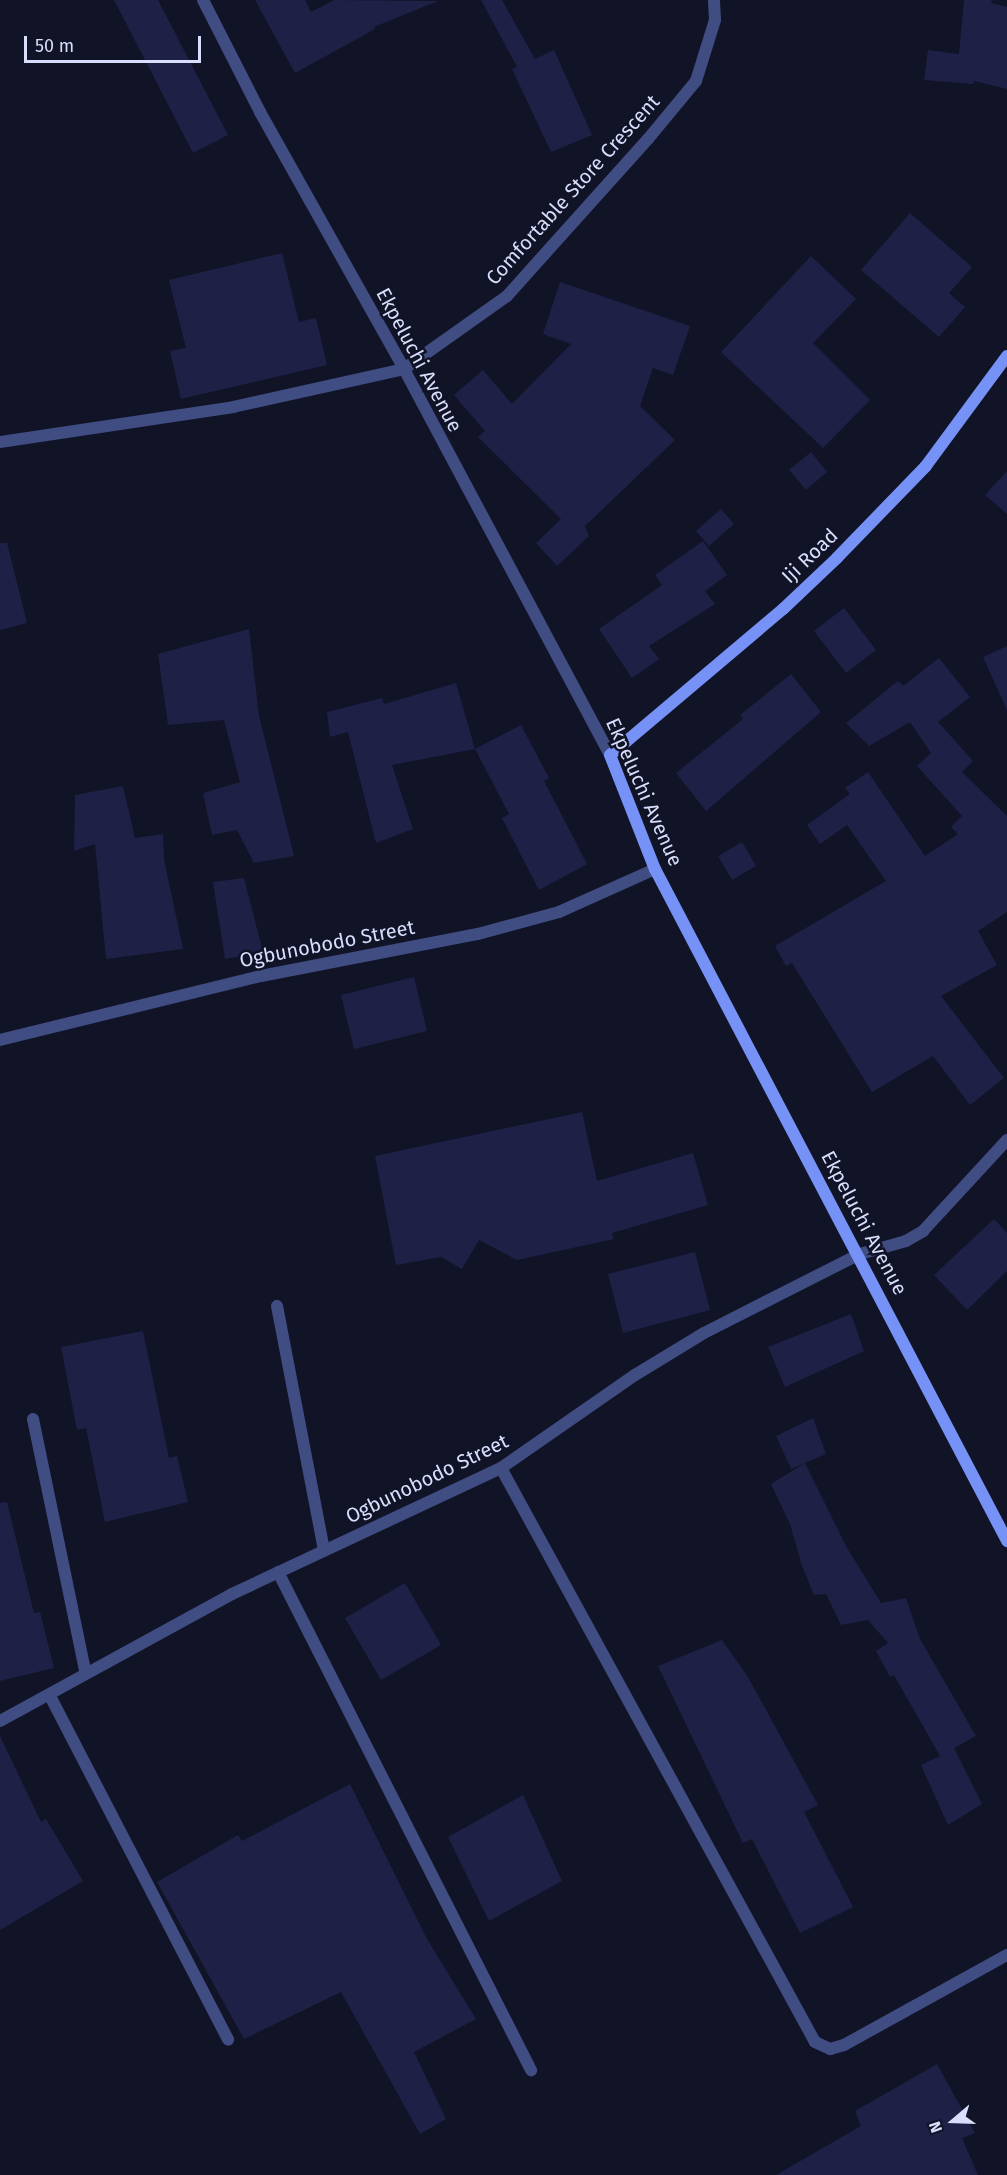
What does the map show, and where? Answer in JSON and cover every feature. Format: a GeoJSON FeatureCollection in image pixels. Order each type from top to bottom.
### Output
{"type":"FeatureCollection","features":[{"type":"Feature","properties":{"kind":"street","name":"Ekpeluchi Avenue"},"geometry":{"type":"LineString","coordinates":[[203,0],[260,112],[404,369],[610,755],[655,869],[860,1254],[1007,1541]]}},
{"type":"Feature","properties":{"kind":"street","name":"Comfortable Store Crescent"},"geometry":{"type":"LineString","coordinates":[[404,369],[507,296],[648,139],[696,81],[715,20],[714,0]]}},
{"type":"Feature","properties":{"kind":"street","name":"Iji Road"},"geometry":{"type":"LineString","coordinates":[[610,755],[783,609],[837,558],[926,466],[1007,356]]}},
{"type":"Feature","properties":{"kind":"street"},"geometry":{"type":"LineString","coordinates":[[0,442],[232,407],[404,369]]}},
{"type":"Feature","properties":{"kind":"street","name":"Ogbunobodo Street"},"geometry":{"type":"LineString","coordinates":[[0,1040],[261,976],[501,928],[559,912],[655,869]]}},
{"type":"Feature","properties":{"kind":"street","name":"Ogbunobodo Street"},"geometry":{"type":"LineString","coordinates":[[0,1721],[278,1572],[501,1468],[684,1345],[860,1254],[888,1249],[923,1231],[1007,1140]]}},
{"type":"Feature","properties":{"kind":"street"},"geometry":{"type":"LineString","coordinates":[[277,1306],[324,1551]]}},
{"type":"Feature","properties":{"kind":"street"},"geometry":{"type":"LineString","coordinates":[[33,1419],[86,1674]]}},
{"type":"Feature","properties":{"kind":"street"},"geometry":{"type":"LineString","coordinates":[[501,1468],[815,2042],[830,2049],[844,2045],[1007,1955]]}},
{"type":"Feature","properties":{"kind":"street"},"geometry":{"type":"LineString","coordinates":[[278,1572],[531,2070]]}},
{"type":"Feature","properties":{"kind":"street"},"geometry":{"type":"LineString","coordinates":[[50,1696],[228,2040]]}},
{"type":"Feature","properties":{"kind":"building"},"geometry":{"type":"Polygon","coordinates":[[[114,0],[158,0],[228,135],[193,153],[114,0]]]}},
{"type":"Feature","properties":{"kind":"building"},"geometry":{"type":"Polygon","coordinates":[[[255,0],[305,0],[311,12],[334,0],[438,1],[374,27],[375,29],[295,73],[255,0]]]}},
{"type":"Feature","properties":{"kind":"building"},"geometry":{"type":"Polygon","coordinates":[[[481,0],[502,0],[535,59],[554,50],[592,135],[551,152],[512,69],[517,67],[481,0]]]}},
{"type":"Feature","properties":{"kind":"building"},"geometry":{"type":"Polygon","coordinates":[[[964,0],[992,0],[991,3],[1007,7],[1007,89],[974,81],[973,84],[924,80],[928,50],[959,54],[964,0]]]}},
{"type":"Feature","properties":{"kind":"building"},"geometry":{"type":"Polygon","coordinates":[[[910,213],[972,267],[949,293],[965,307],[939,337],[861,270],[910,213]]]}},
{"type":"Feature","properties":{"kind":"building"},"geometry":{"type":"Polygon","coordinates":[[[282,253],[299,322],[316,318],[327,365],[181,399],[170,351],[186,348],[169,280],[282,253]]]}},
{"type":"Feature","properties":{"kind":"building"},"geometry":{"type":"Polygon","coordinates":[[[811,256],[856,299],[813,343],[870,400],[823,448],[721,352],[811,256]]]}},
{"type":"Feature","properties":{"kind":"building"},"geometry":{"type":"Polygon","coordinates":[[[560,282],[690,326],[673,375],[653,368],[640,406],[675,440],[585,526],[589,536],[557,566],[536,543],[561,519],[478,437],[485,431],[454,395],[483,370],[512,404],[571,344],[543,334],[560,282]]]}},
{"type":"Feature","properties":{"kind":"building"},"geometry":{"type":"Polygon","coordinates":[[[811,452],[827,472],[806,490],[789,470],[811,452]]]}},
{"type":"Feature","properties":{"kind":"building"},"geometry":{"type":"Polygon","coordinates":[[[1007,471],[1007,514],[985,495],[1007,471]]]}},
{"type":"Feature","properties":{"kind":"building"},"geometry":{"type":"Polygon","coordinates":[[[721,509],[734,524],[709,546],[696,531],[721,509]]]}},
{"type":"Feature","properties":{"kind":"building"},"geometry":{"type":"Polygon","coordinates":[[[703,541],[727,575],[705,591],[715,604],[649,646],[659,659],[632,678],[599,629],[662,585],[655,575],[703,541]]]}},
{"type":"Feature","properties":{"kind":"building"},"geometry":{"type":"Polygon","coordinates":[[[0,543],[7,543],[27,623],[0,630],[0,543]]]}},
{"type":"Feature","properties":{"kind":"building"},"geometry":{"type":"Polygon","coordinates":[[[844,608],[876,650],[846,673],[814,631],[844,608]]]}},
{"type":"Feature","properties":{"kind":"building"},"geometry":{"type":"Polygon","coordinates":[[[249,629],[259,716],[294,856],[254,863],[237,830],[212,835],[203,793],[240,782],[224,720],[168,725],[158,654],[249,629]]]}},
{"type":"Feature","properties":{"kind":"building"},"geometry":{"type":"Polygon","coordinates":[[[1007,646],[1007,710],[983,657],[1007,646]]]}},
{"type":"Feature","properties":{"kind":"building"},"geometry":{"type":"Polygon","coordinates":[[[939,658],[970,697],[938,722],[973,761],[962,772],[1007,816],[1007,912],[978,931],[997,965],[941,996],[1004,1078],[970,1105],[933,1056],[872,1092],[792,963],[786,966],[775,946],[886,881],[847,825],[820,844],[807,825],[850,794],[845,788],[868,772],[925,856],[958,834],[951,827],[962,816],[917,766],[931,753],[910,722],[869,746],[846,723],[898,681],[903,686],[939,658]]]}},
{"type":"Feature","properties":{"kind":"building"},"geometry":{"type":"Polygon","coordinates":[[[791,674],[821,712],[706,811],[676,773],[743,719],[740,715],[791,674]]]}},
{"type":"Feature","properties":{"kind":"building"},"geometry":{"type":"Polygon","coordinates":[[[456,683],[475,749],[392,765],[413,829],[376,843],[348,732],[330,737],[327,712],[382,698],[384,704],[456,683]]]}},
{"type":"Feature","properties":{"kind":"building"},"geometry":{"type":"Polygon","coordinates":[[[521,725],[549,778],[544,781],[587,864],[539,890],[502,818],[509,814],[475,749],[521,725]]]}},
{"type":"Feature","properties":{"kind":"building"},"geometry":{"type":"Polygon","coordinates":[[[123,786],[135,838],[163,834],[164,859],[183,949],[106,959],[95,844],[74,851],[75,795],[123,786]]]}},
{"type":"Feature","properties":{"kind":"building"},"geometry":{"type":"Polygon","coordinates":[[[742,842],[756,866],[732,880],[718,856],[742,842]]]}},
{"type":"Feature","properties":{"kind":"building"},"geometry":{"type":"Polygon","coordinates":[[[244,878],[263,952],[225,959],[213,882],[244,878]]]}},
{"type":"Feature","properties":{"kind":"building"},"geometry":{"type":"Polygon","coordinates":[[[414,977],[427,1031],[354,1049],[341,995],[414,977]]]}},
{"type":"Feature","properties":{"kind":"building"},"geometry":{"type":"Polygon","coordinates":[[[582,1112],[597,1181],[693,1153],[708,1205],[612,1233],[614,1239],[517,1260],[479,1240],[462,1269],[441,1257],[396,1265],[375,1156],[582,1112]]]}},
{"type":"Feature","properties":{"kind":"building"},"geometry":{"type":"Polygon","coordinates":[[[994,1219],[1007,1233],[1007,1271],[967,1310],[934,1275],[994,1219]]]}},
{"type":"Feature","properties":{"kind":"building"},"geometry":{"type":"Polygon","coordinates":[[[695,1252],[710,1310],[623,1333],[608,1274],[695,1252]]]}},
{"type":"Feature","properties":{"kind":"building"},"geometry":{"type":"Polygon","coordinates":[[[851,1314],[864,1351],[785,1387],[768,1347],[851,1314]]]}},
{"type":"Feature","properties":{"kind":"building"},"geometry":{"type":"Polygon","coordinates":[[[143,1331],[169,1458],[177,1456],[188,1502],[105,1522],[86,1428],[77,1430],[61,1347],[143,1331]]]}},
{"type":"Feature","properties":{"kind":"building"},"geometry":{"type":"Polygon","coordinates":[[[813,1418],[826,1454],[791,1469],[776,1436],[813,1418]]]}},
{"type":"Feature","properties":{"kind":"building"},"geometry":{"type":"Polygon","coordinates":[[[805,1463],[846,1546],[881,1603],[906,1598],[920,1639],[976,1736],[954,1748],[982,1804],[948,1825],[921,1765],[940,1756],[894,1675],[890,1677],[876,1651],[888,1643],[868,1620],[841,1625],[826,1594],[814,1595],[802,1566],[790,1524],[771,1484],[805,1463]]]}},
{"type":"Feature","properties":{"kind":"building"},"geometry":{"type":"Polygon","coordinates":[[[7,1502],[34,1613],[40,1612],[54,1668],[0,1681],[0,1503],[7,1502]]]}},
{"type":"Feature","properties":{"kind":"building"},"geometry":{"type":"Polygon","coordinates":[[[405,1583],[441,1645],[381,1680],[345,1618],[405,1583]]]}},
{"type":"Feature","properties":{"kind":"building"},"geometry":{"type":"Polygon","coordinates":[[[722,1640],[748,1677],[818,1805],[804,1812],[853,1907],[800,1933],[752,1839],[743,1843],[658,1666],[722,1640]]]}},
{"type":"Feature","properties":{"kind":"building"},"geometry":{"type":"Polygon","coordinates":[[[0,1736],[41,1822],[46,1819],[83,1881],[0,1930],[0,1736]]]}},
{"type":"Feature","properties":{"kind":"building"},"geometry":{"type":"Polygon","coordinates":[[[350,1784],[427,1939],[476,2019],[414,2052],[446,2119],[420,2134],[341,1992],[244,2039],[157,1882],[238,1835],[242,1841],[350,1784]]]}},
{"type":"Feature","properties":{"kind":"building"},"geometry":{"type":"Polygon","coordinates":[[[523,1795],[562,1881],[489,1921],[448,1837],[523,1795]]]}},
{"type":"Feature","properties":{"kind":"building"},"geometry":{"type":"Polygon","coordinates":[[[937,2064],[975,2133],[962,2138],[978,2175],[776,2175],[861,2126],[855,2111],[937,2064]]]}}]}
